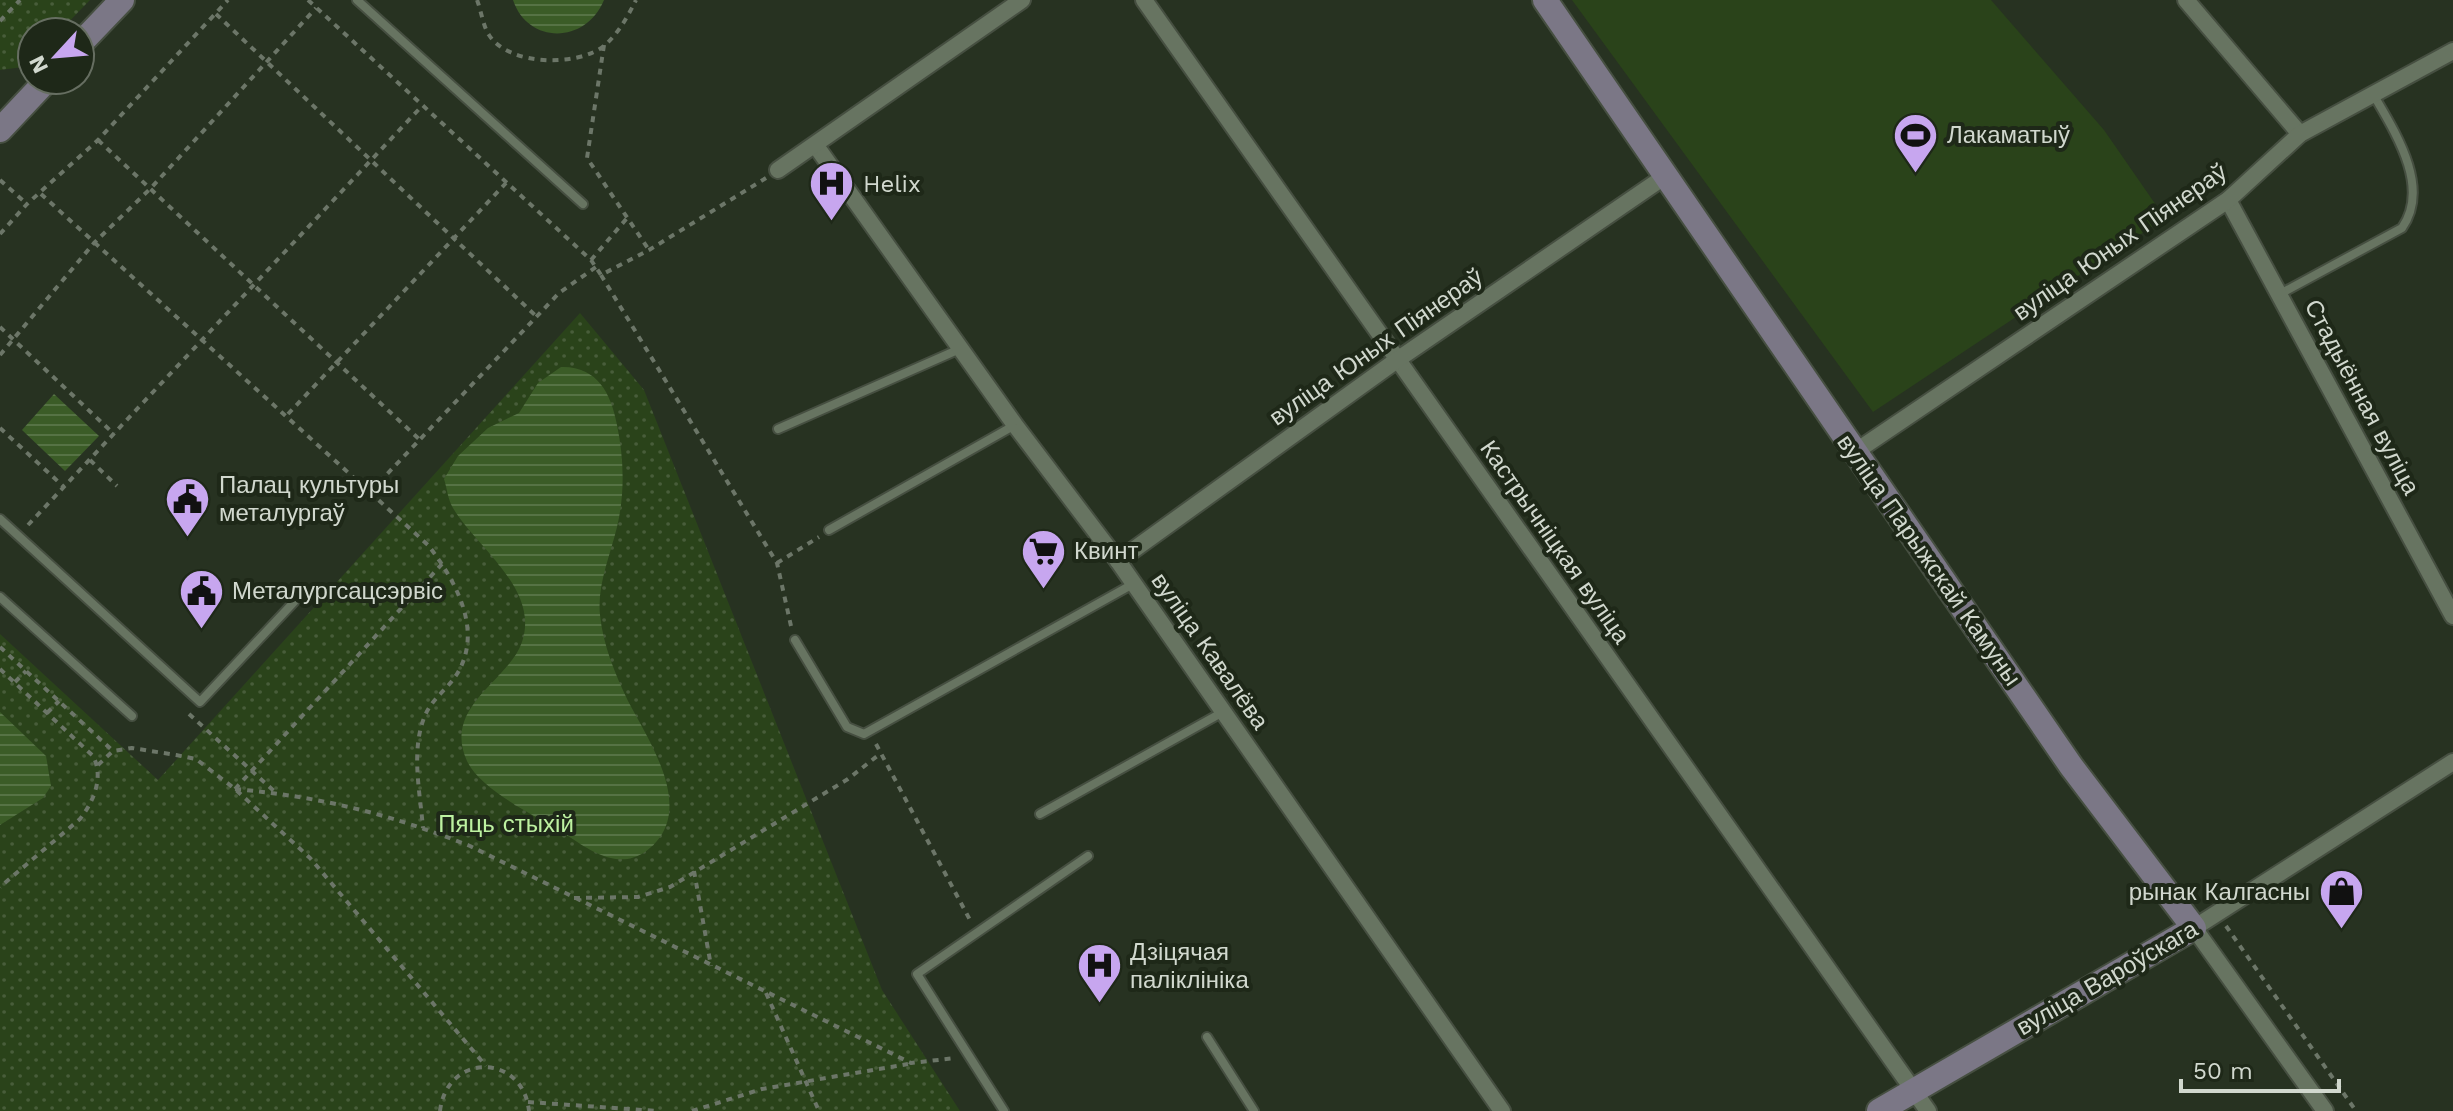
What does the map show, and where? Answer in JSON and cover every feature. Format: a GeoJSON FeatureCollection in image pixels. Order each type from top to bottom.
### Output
{"type":"FeatureCollection","features":[{"type":"Feature","properties":{"kind":"street"},"geometry":{"type":"LineString","coordinates":[[96,27],[122,0]]}},
{"type":"Feature","properties":{"kind":"street"},"geometry":{"type":"LineString","coordinates":[[778,170],[1022,0]]}},
{"type":"Feature","properties":{"kind":"street","name":"Кастрычніцкая вуліца"},"geometry":{"type":"LineString","coordinates":[[1144,0],[1921,1101]]}},
{"type":"Feature","properties":{"kind":"street","name":"вуліца Парыжскай Камуны"},"geometry":{"type":"LineString","coordinates":[[1545,0],[2071,766],[2194,928],[2325,1111]]}},
{"type":"Feature","properties":{"kind":"street"},"geometry":{"type":"LineString","coordinates":[[2186,0],[2300,134]]}},
{"type":"Feature","properties":{"kind":"street","name":"вуліца Юных Піянераў"},"geometry":{"type":"LineString","coordinates":[[1855,452],[2228,200],[2300,134],[2453,51]]}},
{"type":"Feature","properties":{"kind":"street"},"geometry":{"type":"LineString","coordinates":[[0,130],[9,103]]}},
{"type":"Feature","properties":{"kind":"street","name":"вуліца Кавалёва"},"geometry":{"type":"LineString","coordinates":[[816,146],[963,347],[1015,425],[1134,583],[1502,1111]]}},
{"type":"Feature","properties":{"kind":"street","name":"вуліца Юных Піянераў"},"geometry":{"type":"LineString","coordinates":[[1118,561],[1397,360],[1664,177]]}},
{"type":"Feature","properties":{"kind":"street","name":"Стадыённая вуліца"},"geometry":{"type":"LineString","coordinates":[[2228,200],[2453,616]]}},
{"type":"Feature","properties":{"kind":"street","name":"вуліца Вароўскага"},"geometry":{"type":"LineString","coordinates":[[1879,1111],[1921,1101],[2453,762]]}},
{"type":"Feature","properties":{"kind":"lane"},"geometry":{"type":"LineString","coordinates":[[357,0],[583,204]]}},
{"type":"Feature","properties":{"kind":"lane"},"geometry":{"type":"LineString","coordinates":[[2279,295],[2402,228],[2412,214],[2415,193],[2397,134],[2373,94]]}},
{"type":"Feature","properties":{"kind":"lane"},"geometry":{"type":"LineString","coordinates":[[778,429],[963,347]]}},
{"type":"Feature","properties":{"kind":"lane"},"geometry":{"type":"LineString","coordinates":[[829,530],[1015,425]]}},
{"type":"Feature","properties":{"kind":"lane"},"geometry":{"type":"LineString","coordinates":[[0,519],[200,702],[294,602]]}},
{"type":"Feature","properties":{"kind":"lane"},"geometry":{"type":"LineString","coordinates":[[795,640],[847,727],[864,734],[1134,583]]}},
{"type":"Feature","properties":{"kind":"lane"},"geometry":{"type":"LineString","coordinates":[[0,597],[132,716]]}},
{"type":"Feature","properties":{"kind":"lane"},"geometry":{"type":"LineString","coordinates":[[1040,814],[1224,712]]}},
{"type":"Feature","properties":{"kind":"lane"},"geometry":{"type":"LineString","coordinates":[[1004,1111],[917,974],[1088,856]]}},
{"type":"Feature","properties":{"kind":"lane"},"geometry":{"type":"LineString","coordinates":[[1207,1037],[1254,1111]]}},
{"type":"Feature","properties":{"kind":"path"},"geometry":{"type":"LineString","coordinates":[[0,21],[20,0]]}},
{"type":"Feature","properties":{"kind":"path"},"geometry":{"type":"LineString","coordinates":[[0,234],[27,204],[98,140],[228,0]]}},
{"type":"Feature","properties":{"kind":"path"},"geometry":{"type":"LineString","coordinates":[[308,0],[591,260],[777,563],[795,640]]}},
{"type":"Feature","properties":{"kind":"path"},"geometry":{"type":"LineString","coordinates":[[477,0],[488,35],[520,55],[568,61],[604,45],[625,21],[636,0]]}},
{"type":"Feature","properties":{"kind":"path"},"geometry":{"type":"LineString","coordinates":[[0,355],[94,243],[151,188],[316,8]]}},
{"type":"Feature","properties":{"kind":"path"},"geometry":{"type":"LineString","coordinates":[[216,14],[537,317]]}},
{"type":"Feature","properties":{"kind":"path"},"geometry":{"type":"LineString","coordinates":[[604,45],[587,158],[649,250]]}},
{"type":"Feature","properties":{"kind":"path"},"geometry":{"type":"LineString","coordinates":[[18,535],[423,106]]}},
{"type":"Feature","properties":{"kind":"path"},"geometry":{"type":"LineString","coordinates":[[98,140],[420,440]]}},
{"type":"Feature","properties":{"kind":"path"},"geometry":{"type":"LineString","coordinates":[[601,275],[649,250],[778,170]]}},
{"type":"Feature","properties":{"kind":"path"},"geometry":{"type":"LineString","coordinates":[[0,180],[27,204]]}},
{"type":"Feature","properties":{"kind":"path"},"geometry":{"type":"LineString","coordinates":[[288,414],[506,183]]}},
{"type":"Feature","properties":{"kind":"path"},"geometry":{"type":"LineString","coordinates":[[41,194],[288,414],[428,545],[442,564],[461,599],[467,624],[466,649],[457,674],[436,697],[421,729],[417,767],[423,828]]}},
{"type":"Feature","properties":{"kind":"path"},"geometry":{"type":"LineString","coordinates":[[591,260],[628,217]]}},
{"type":"Feature","properties":{"kind":"path"},"geometry":{"type":"LineString","coordinates":[[371,491],[559,293],[596,267]]}},
{"type":"Feature","properties":{"kind":"path"},"geometry":{"type":"LineString","coordinates":[[0,327],[114,434]]}},
{"type":"Feature","properties":{"kind":"path"},"geometry":{"type":"LineString","coordinates":[[0,428],[64,487]]}},
{"type":"Feature","properties":{"kind":"path"},"geometry":{"type":"LineString","coordinates":[[90,460],[117,486]]}},
{"type":"Feature","properties":{"kind":"path"},"geometry":{"type":"LineString","coordinates":[[777,563],[829,530]]}},
{"type":"Feature","properties":{"kind":"path"},"geometry":{"type":"LineString","coordinates":[[235,789],[442,564]]}},
{"type":"Feature","properties":{"kind":"path"},"geometry":{"type":"LineString","coordinates":[[0,647],[113,751]]}},
{"type":"Feature","properties":{"kind":"path"},"geometry":{"type":"LineString","coordinates":[[0,669],[93,756],[98,765],[97,785],[90,806],[80,819],[0,887]]}},
{"type":"Feature","properties":{"kind":"path"},"geometry":{"type":"LineString","coordinates":[[15,682],[26,671]]}},
{"type":"Feature","properties":{"kind":"path"},"geometry":{"type":"LineString","coordinates":[[47,713],[59,701]]}},
{"type":"Feature","properties":{"kind":"path"},"geometry":{"type":"LineString","coordinates":[[869,731],[977,932]]}},
{"type":"Feature","properties":{"kind":"path"},"geometry":{"type":"LineString","coordinates":[[98,765],[113,751],[132,748],[196,759],[235,789],[310,858],[486,1066],[513,1077],[528,1102],[529,1111]]}},
{"type":"Feature","properties":{"kind":"path"},"geometry":{"type":"LineString","coordinates":[[572,898],[638,897],[670,887],[848,779],[881,753]]}},
{"type":"Feature","properties":{"kind":"path"},"geometry":{"type":"LineString","coordinates":[[235,789],[308,796],[423,828],[470,846],[911,1063]]}},
{"type":"Feature","properties":{"kind":"path"},"geometry":{"type":"LineString","coordinates":[[694,871],[711,966]]}},
{"type":"Feature","properties":{"kind":"path"},"geometry":{"type":"LineString","coordinates":[[2217,913],[2356,1111]]}},
{"type":"Feature","properties":{"kind":"path"},"geometry":{"type":"LineString","coordinates":[[766,992],[819,1111]]}},
{"type":"Feature","properties":{"kind":"path"},"geometry":{"type":"LineString","coordinates":[[692,1111],[736,1096],[806,1082],[911,1063],[970,1057]]}},
{"type":"Feature","properties":{"kind":"path"},"geometry":{"type":"LineString","coordinates":[[440,1111],[448,1085],[471,1068],[486,1066]]}},
{"type":"Feature","properties":{"kind":"path"},"geometry":{"type":"LineString","coordinates":[[528,1102],[658,1111]]}},
{"type":"Feature","properties":{"kind":"green space"},"geometry":{"type":"Polygon","coordinates":[[[0,0],[90,0],[74,16],[16,16],[16,68],[0,70],[0,0]]]}},
{"type":"Feature","properties":{"kind":"green space","name":"Лакаматыў"},"geometry":{"type":"Polygon","coordinates":[[[1572,0],[1991,0],[2104,130],[2165,218],[1873,412],[1572,0]]]}},
{"type":"Feature","properties":{"kind":"green space","name":"Пяць стыхій"},"geometry":{"type":"Polygon","coordinates":[[[580,313],[644,390],[882,990],[960,1111],[0,1111],[0,634],[158,780],[580,313]]]}},
{"type":"Feature","properties":{"kind":"shaded area"},"geometry":{"type":"Polygon","coordinates":[[[513,0],[604,0],[596,14],[584,25],[557,33],[531,25],[520,15],[513,0]]]}},
{"type":"Feature","properties":{"kind":"shaded area"},"geometry":{"type":"Polygon","coordinates":[[[561,367],[593,376],[606,392],[614,413],[623,476],[620,514],[600,593],[602,626],[614,670],[657,757],[669,799],[668,818],[661,836],[645,852],[625,859],[595,852],[498,793],[474,772],[467,761],[462,742],[463,725],[470,709],[515,656],[522,642],[525,623],[522,604],[514,587],[453,508],[444,479],[458,456],[488,428],[519,413],[538,383],[561,367]]]}},
{"type":"Feature","properties":{"kind":"shaded area"},"geometry":{"type":"Polygon","coordinates":[[[54,394],[99,436],[65,471],[22,430],[54,394]]]}},
{"type":"Feature","properties":{"kind":"shaded area"},"geometry":{"type":"Polygon","coordinates":[[[0,712],[46,756],[51,786],[43,798],[0,825],[0,712]]]}},
{"type":"Feature","properties":{"kind":"place","name":"Лакаматыў"},"geometry":{"type":"Point","coordinates":[1916,174]}},
{"type":"Feature","properties":{"kind":"place","name":"Helix"},"geometry":{"type":"Point","coordinates":[832,223]}},
{"type":"Feature","properties":{"kind":"place","name":"Палац культуры металургаў"},"geometry":{"type":"Point","coordinates":[188,538]}},
{"type":"Feature","properties":{"kind":"place","name":"Квинт"},"geometry":{"type":"Point","coordinates":[1043,590]}},
{"type":"Feature","properties":{"kind":"place","name":"Металургсацсэрвіс"},"geometry":{"type":"Point","coordinates":[201,630]}},
{"type":"Feature","properties":{"kind":"place","name":"рынак Калгасны"},"geometry":{"type":"Point","coordinates":[2341,931]}},
{"type":"Feature","properties":{"kind":"place","name":"Дзіцячая паліклініка"},"geometry":{"type":"Point","coordinates":[1099,1005]}}]}
